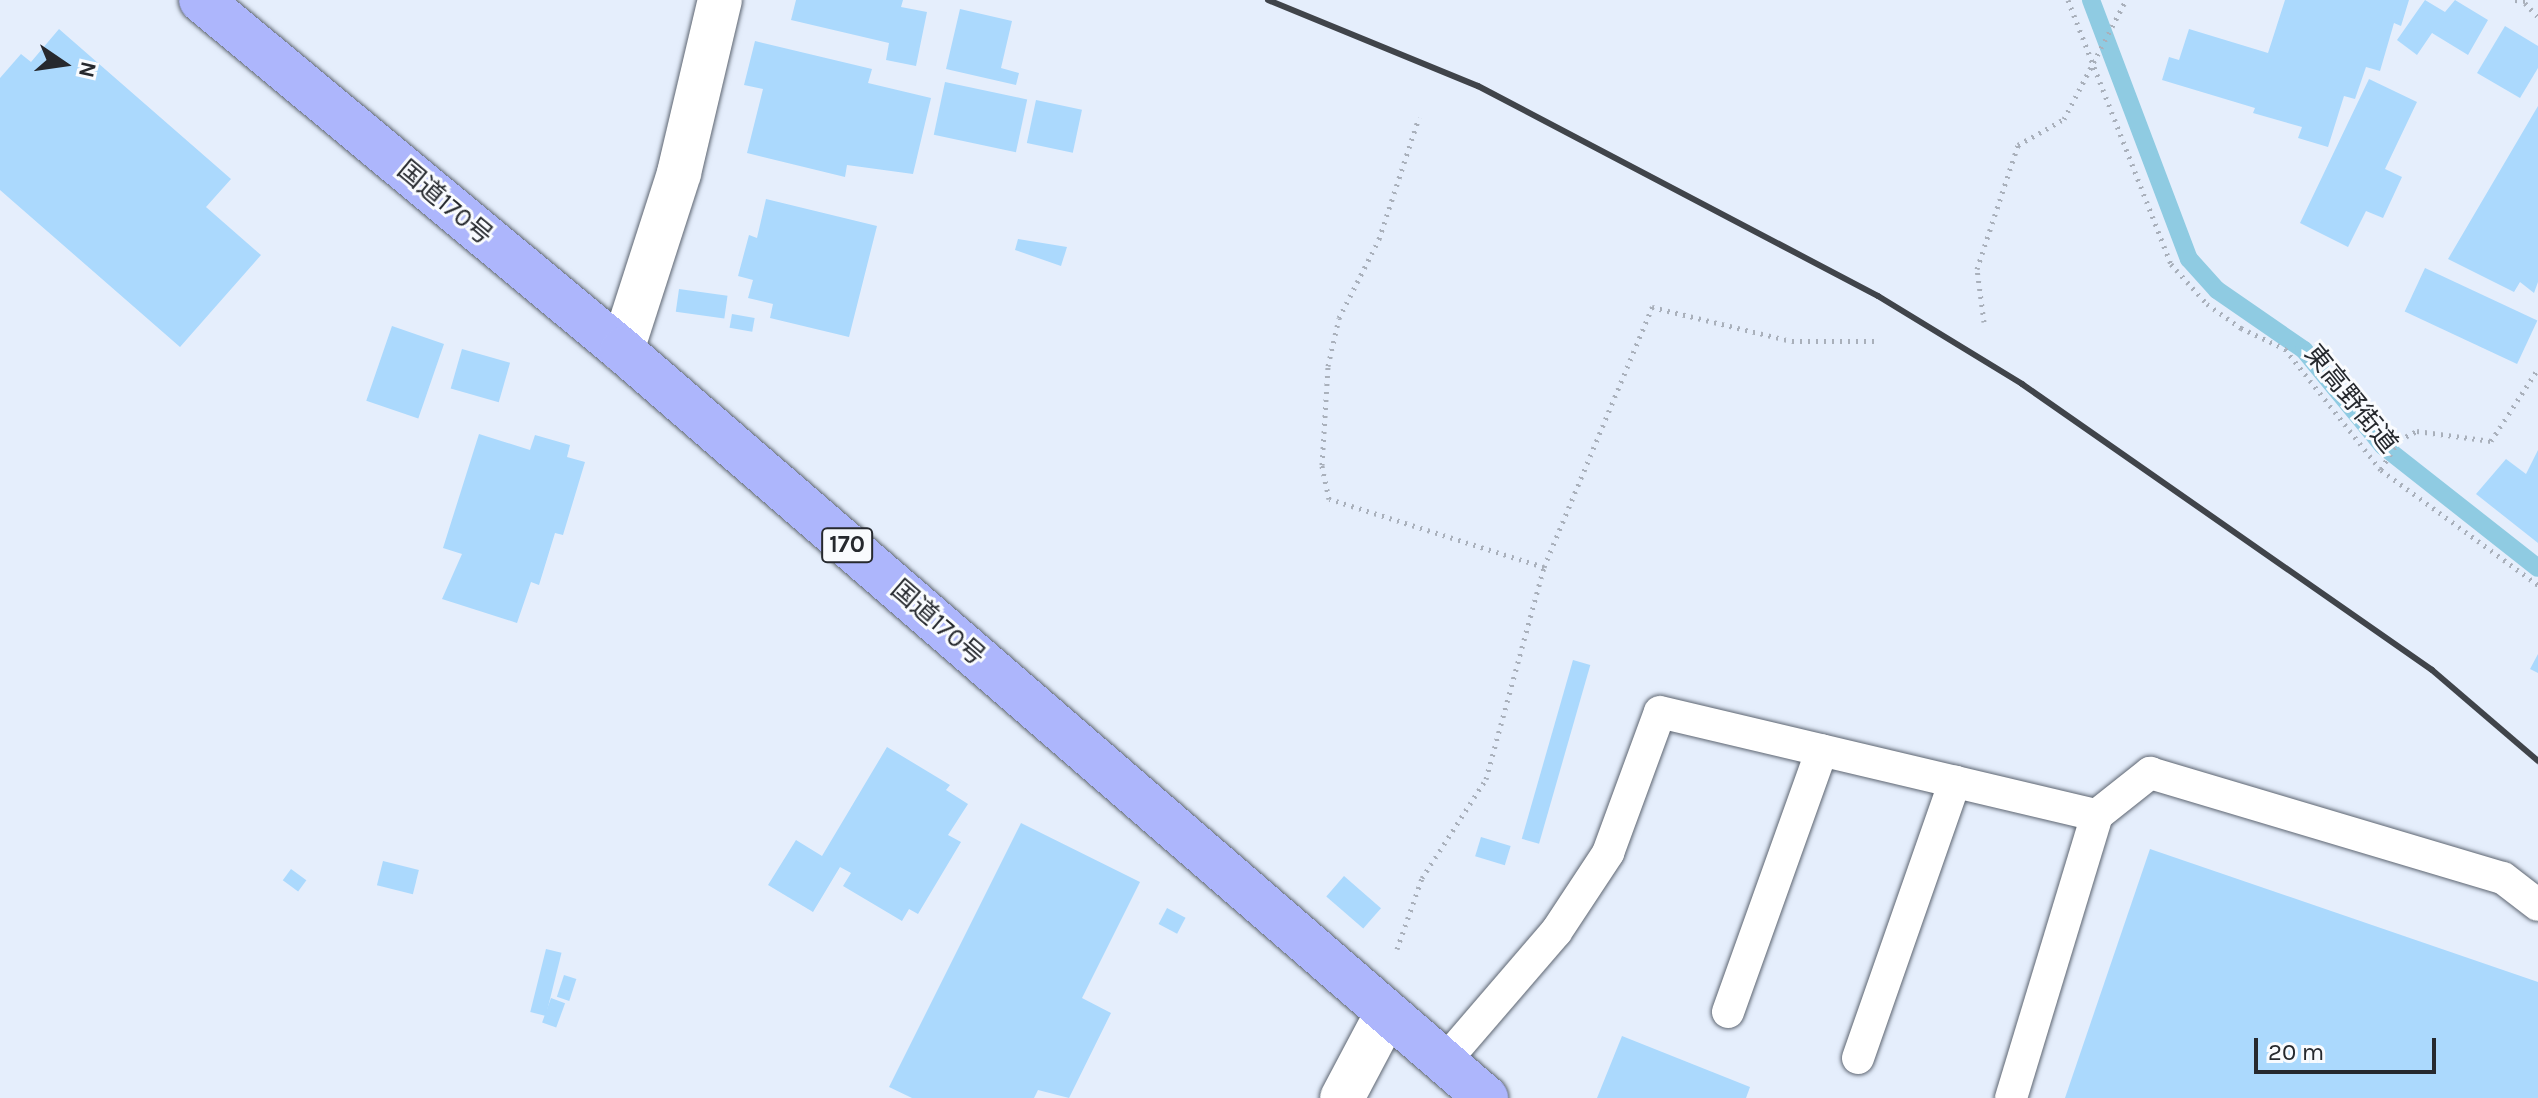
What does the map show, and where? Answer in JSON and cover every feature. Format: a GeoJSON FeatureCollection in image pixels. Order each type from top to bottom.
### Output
{"type":"FeatureCollection","features":[{"type":"Feature","properties":{"kind":"highway","name":"国道170号"},"geometry":{"type":"LineString","coordinates":[[201,0],[622,350],[1486,1098]]}},
{"type":"Feature","properties":{"kind":"street"},"geometry":{"type":"LineString","coordinates":[[622,350],[679,173],[720,0]]}},
{"type":"Feature","properties":{"kind":"street"},"geometry":{"type":"LineString","coordinates":[[1344,1097],[1387,1013]]}},
{"type":"Feature","properties":{"kind":"lane"},"geometry":{"type":"LineString","coordinates":[[1444,1062],[1556,932],[1608,853],[1660,712],[2097,815]]}},
{"type":"Feature","properties":{"kind":"lane"},"geometry":{"type":"LineString","coordinates":[[1728,1012],[1822,750]]}},
{"type":"Feature","properties":{"kind":"lane"},"geometry":{"type":"LineString","coordinates":[[2011,1098],[2097,815],[2150,773],[2503,878],[2538,905]]}},
{"type":"Feature","properties":{"kind":"lane"},"geometry":{"type":"LineString","coordinates":[[1858,1058],[1955,781]]}},
{"type":"Feature","properties":{"kind":"path","name":"東高野街道"},"geometry":{"type":"LineString","coordinates":[[2068,0],[2171,264],[2207,304],[2241,328],[2285,349],[2381,470],[2538,585]]}},
{"type":"Feature","properties":{"kind":"path"},"geometry":{"type":"LineString","coordinates":[[1984,322],[1977,269],[2018,145],[2064,119],[2126,0]]}},
{"type":"Feature","properties":{"kind":"path"},"geometry":{"type":"LineString","coordinates":[[2515,0],[2526,2],[2538,17]]}},
{"type":"Feature","properties":{"kind":"path"},"geometry":{"type":"LineString","coordinates":[[1419,117],[1379,239],[1339,318],[1328,366],[1322,465],[1329,499],[1544,567]]}},
{"type":"Feature","properties":{"kind":"path"},"geometry":{"type":"LineString","coordinates":[[1387,1013],[1399,939],[1422,878],[1486,779],[1544,567],[1652,307],[1792,341],[1874,341]]}},
{"type":"Feature","properties":{"kind":"path"},"geometry":{"type":"LineString","coordinates":[[2381,470],[2399,440],[2417,431],[2491,441],[2538,369]]}},
{"type":"Feature","properties":{"kind":"building"},"geometry":{"type":"Polygon","coordinates":[[[796,0],[903,0],[901,7],[927,12],[916,66],[886,60],[889,43],[791,20],[796,0]]]}},
{"type":"Feature","properties":{"kind":"building"},"geometry":{"type":"Polygon","coordinates":[[[2285,0],[2409,0],[2401,26],[2394,23],[2380,71],[2366,67],[2355,99],[2344,96],[2328,147],[2298,138],[2302,127],[2253,113],[2255,108],[2162,80],[2169,57],[2179,60],[2189,29],[2268,53],[2285,0]]]}},
{"type":"Feature","properties":{"kind":"building"},"geometry":{"type":"Polygon","coordinates":[[[2425,0],[2445,12],[2455,0],[2488,20],[2468,55],[2432,33],[2417,55],[2397,40],[2425,0]]]}},
{"type":"Feature","properties":{"kind":"building"},"geometry":{"type":"Polygon","coordinates":[[[960,9],[1012,21],[1001,68],[1019,73],[1016,85],[946,69],[960,9]]]}},
{"type":"Feature","properties":{"kind":"building"},"geometry":{"type":"Polygon","coordinates":[[[2505,26],[2538,46],[2538,68],[2520,98],[2477,73],[2505,26]]]}},
{"type":"Feature","properties":{"kind":"building"},"geometry":{"type":"Polygon","coordinates":[[[59,29],[231,179],[206,207],[261,255],[180,347],[0,190],[0,78],[21,54],[31,62],[59,29]]]}},
{"type":"Feature","properties":{"kind":"building"},"geometry":{"type":"Polygon","coordinates":[[[755,41],[872,69],[868,83],[931,98],[913,174],[847,165],[845,177],[747,153],[763,89],[744,85],[755,41]]]}},
{"type":"Feature","properties":{"kind":"building"},"geometry":{"type":"Polygon","coordinates":[[[2369,79],[2417,102],[2385,169],[2402,177],[2383,218],[2366,211],[2348,247],[2300,223],[2369,79]]]}},
{"type":"Feature","properties":{"kind":"building"},"geometry":{"type":"Polygon","coordinates":[[[945,82],[1027,99],[1016,152],[934,135],[945,82]]]}},
{"type":"Feature","properties":{"kind":"building"},"geometry":{"type":"Polygon","coordinates":[[[1036,100],[1082,110],[1073,153],[1027,143],[1036,100]]]}},
{"type":"Feature","properties":{"kind":"building"},"geometry":{"type":"Polygon","coordinates":[[[2538,106],[2538,282],[2534,293],[2520,282],[2514,292],[2448,259],[2538,106]]]}},
{"type":"Feature","properties":{"kind":"building"},"geometry":{"type":"Polygon","coordinates":[[[766,199],[877,226],[849,337],[770,318],[773,304],[748,298],[753,280],[738,276],[749,235],[757,238],[766,199]]]}},
{"type":"Feature","properties":{"kind":"building"},"geometry":{"type":"Polygon","coordinates":[[[1018,239],[1067,247],[1061,266],[1015,250],[1018,239]]]}},
{"type":"Feature","properties":{"kind":"building"},"geometry":{"type":"Polygon","coordinates":[[[2425,268],[2537,320],[2517,364],[2405,312],[2425,268]]]}},
{"type":"Feature","properties":{"kind":"building"},"geometry":{"type":"Polygon","coordinates":[[[679,289],[728,296],[724,319],[676,312],[679,289]]]}},
{"type":"Feature","properties":{"kind":"building"},"geometry":{"type":"Polygon","coordinates":[[[732,314],[755,318],[752,332],[730,328],[732,314]]]}},
{"type":"Feature","properties":{"kind":"building"},"geometry":{"type":"Polygon","coordinates":[[[392,326],[444,344],[418,419],[366,401],[392,326]]]}},
{"type":"Feature","properties":{"kind":"building"},"geometry":{"type":"Polygon","coordinates":[[[462,349],[510,363],[499,402],[451,388],[462,349]]]}},
{"type":"Feature","properties":{"kind":"building"},"geometry":{"type":"Polygon","coordinates":[[[479,434],[530,450],[535,435],[570,445],[567,457],[585,462],[563,535],[555,533],[539,585],[531,582],[517,623],[442,599],[462,554],[443,548],[479,434]]]}},
{"type":"Feature","properties":{"kind":"building"},"geometry":{"type":"Polygon","coordinates":[[[2538,450],[2538,543],[2476,494],[2506,459],[2526,474],[2538,450]]]}},
{"type":"Feature","properties":{"kind":"building"},"geometry":{"type":"Polygon","coordinates":[[[2538,654],[2538,673],[2530,669],[2538,654]]]}},
{"type":"Feature","properties":{"kind":"building"},"geometry":{"type":"Polygon","coordinates":[[[1573,660],[1590,665],[1539,844],[1522,839],[1573,660]]]}},
{"type":"Feature","properties":{"kind":"building"},"geometry":{"type":"Polygon","coordinates":[[[887,747],[950,785],[946,790],[968,804],[948,835],[961,842],[918,914],[909,909],[902,921],[843,886],[851,873],[840,867],[813,912],[768,885],[796,840],[822,856],[887,747]]]}},
{"type":"Feature","properties":{"kind":"building"},"geometry":{"type":"Polygon","coordinates":[[[1021,823],[1140,882],[1082,998],[1111,1013],[1069,1098],[1038,1090],[1034,1098],[912,1098],[889,1087],[1021,823]]]}},
{"type":"Feature","properties":{"kind":"building"},"geometry":{"type":"Polygon","coordinates":[[[1481,837],[1511,846],[1505,865],[1475,856],[1481,837]]]}},
{"type":"Feature","properties":{"kind":"building"},"geometry":{"type":"Polygon","coordinates":[[[2150,849],[2538,982],[2538,1098],[2065,1098],[2150,849]]]}},
{"type":"Feature","properties":{"kind":"building"},"geometry":{"type":"Polygon","coordinates":[[[383,861],[419,870],[413,894],[377,885],[383,861]]]}},
{"type":"Feature","properties":{"kind":"building"},"geometry":{"type":"Polygon","coordinates":[[[291,869],[306,880],[298,891],[283,880],[291,869]]]}},
{"type":"Feature","properties":{"kind":"building"},"geometry":{"type":"Polygon","coordinates":[[[1344,876],[1381,908],[1363,929],[1326,896],[1344,876]]]}},
{"type":"Feature","properties":{"kind":"building"},"geometry":{"type":"Polygon","coordinates":[[[1167,908],[1186,918],[1177,934],[1159,924],[1167,908]]]}},
{"type":"Feature","properties":{"kind":"building"},"geometry":{"type":"Polygon","coordinates":[[[546,949],[562,953],[546,1016],[530,1012],[546,949]]]}},
{"type":"Feature","properties":{"kind":"building"},"geometry":{"type":"Polygon","coordinates":[[[564,975],[576,979],[569,1001],[557,997],[564,975]]]}},
{"type":"Feature","properties":{"kind":"building"},"geometry":{"type":"Polygon","coordinates":[[[551,998],[565,1003],[556,1028],[542,1022],[551,998]]]}},
{"type":"Feature","properties":{"kind":"building"},"geometry":{"type":"Polygon","coordinates":[[[1622,1036],[1750,1087],[1746,1098],[1597,1098],[1622,1036]]]}},
{"type":"Feature","properties":{"kind":"waterway"},"geometry":{"type":"LineString","coordinates":[[2091,0],[2189,259],[2217,290],[2304,350],[2383,446],[2538,568]]}},
{"type":"Feature","properties":{"kind":"railway"},"geometry":{"type":"LineString","coordinates":[[1268,0],[1478,86],[1878,296],[2022,384],[2432,670],[2538,761]]}}]}
